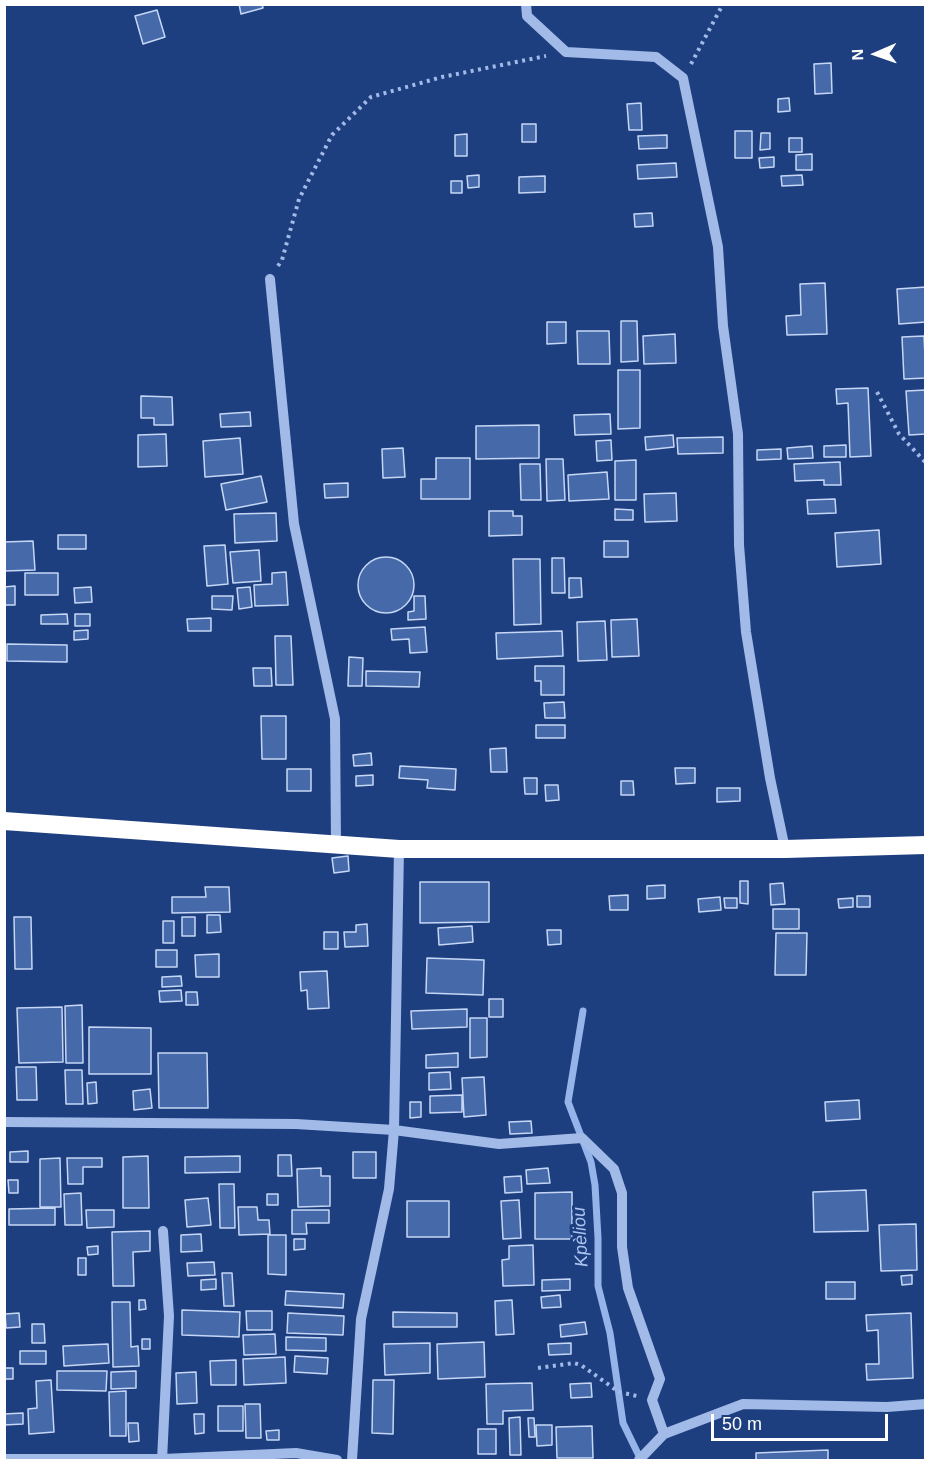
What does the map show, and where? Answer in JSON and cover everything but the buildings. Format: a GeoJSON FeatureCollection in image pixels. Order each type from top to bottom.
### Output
{"type":"FeatureCollection","features":[{"type":"Feature","properties":{"kind":"highway"},"geometry":{"type":"LineString","coordinates":[[4,820],[399,849],[785,849],[926,845]]}},
{"type":"Feature","properties":{"kind":"street"},"geometry":{"type":"LineString","coordinates":[[526,4],[527,16],[566,52],[656,57],[683,78],[718,247],[723,326],[738,434],[738,545],[746,632],[770,778],[785,849]]}},
{"type":"Feature","properties":{"kind":"street"},"geometry":{"type":"LineString","coordinates":[[270,279],[294,524],[335,719],[336,844]]}},
{"type":"Feature","properties":{"kind":"street"},"geometry":{"type":"LineString","coordinates":[[352,1461],[361,1319],[389,1188],[394,1130],[399,849]]}},
{"type":"Feature","properties":{"kind":"street"},"geometry":{"type":"LineString","coordinates":[[4,1122],[296,1124],[394,1130],[499,1144],[582,1138],[614,1169],[622,1193],[622,1247],[628,1288],[660,1379],[652,1400],[664,1434]]}},
{"type":"Feature","properties":{"kind":"street"},"geometry":{"type":"LineString","coordinates":[[163,1231],[169,1316],[163,1460]]}},
{"type":"Feature","properties":{"kind":"street"},"geometry":{"type":"LineString","coordinates":[[639,1461],[664,1434],[743,1404],[887,1407],[926,1404]]}},
{"type":"Feature","properties":{"kind":"street"},"geometry":{"type":"LineString","coordinates":[[4,1460],[163,1460],[296,1453],[337,1461]]}},
{"type":"Feature","properties":{"kind":"path"},"geometry":{"type":"LineString","coordinates":[[683,78],[723,4]]}},
{"type":"Feature","properties":{"kind":"path"},"geometry":{"type":"LineString","coordinates":[[270,279],[282,260],[299,199],[332,135],[371,97],[442,77],[566,52]]}},
{"type":"Feature","properties":{"kind":"path"},"geometry":{"type":"LineString","coordinates":[[877,392],[899,434],[926,463]]}},
{"type":"Feature","properties":{"kind":"path"},"geometry":{"type":"LineString","coordinates":[[538,1368],[574,1363],[581,1365],[619,1392],[652,1400]]}},
{"type":"Feature","properties":{"kind":"waterway","name":"Kpèliou"},"geometry":{"type":"LineString","coordinates":[[583,1011],[568,1102],[591,1162],[595,1185],[598,1238],[598,1286],[610,1333],[623,1423],[641,1460]]}}]}
